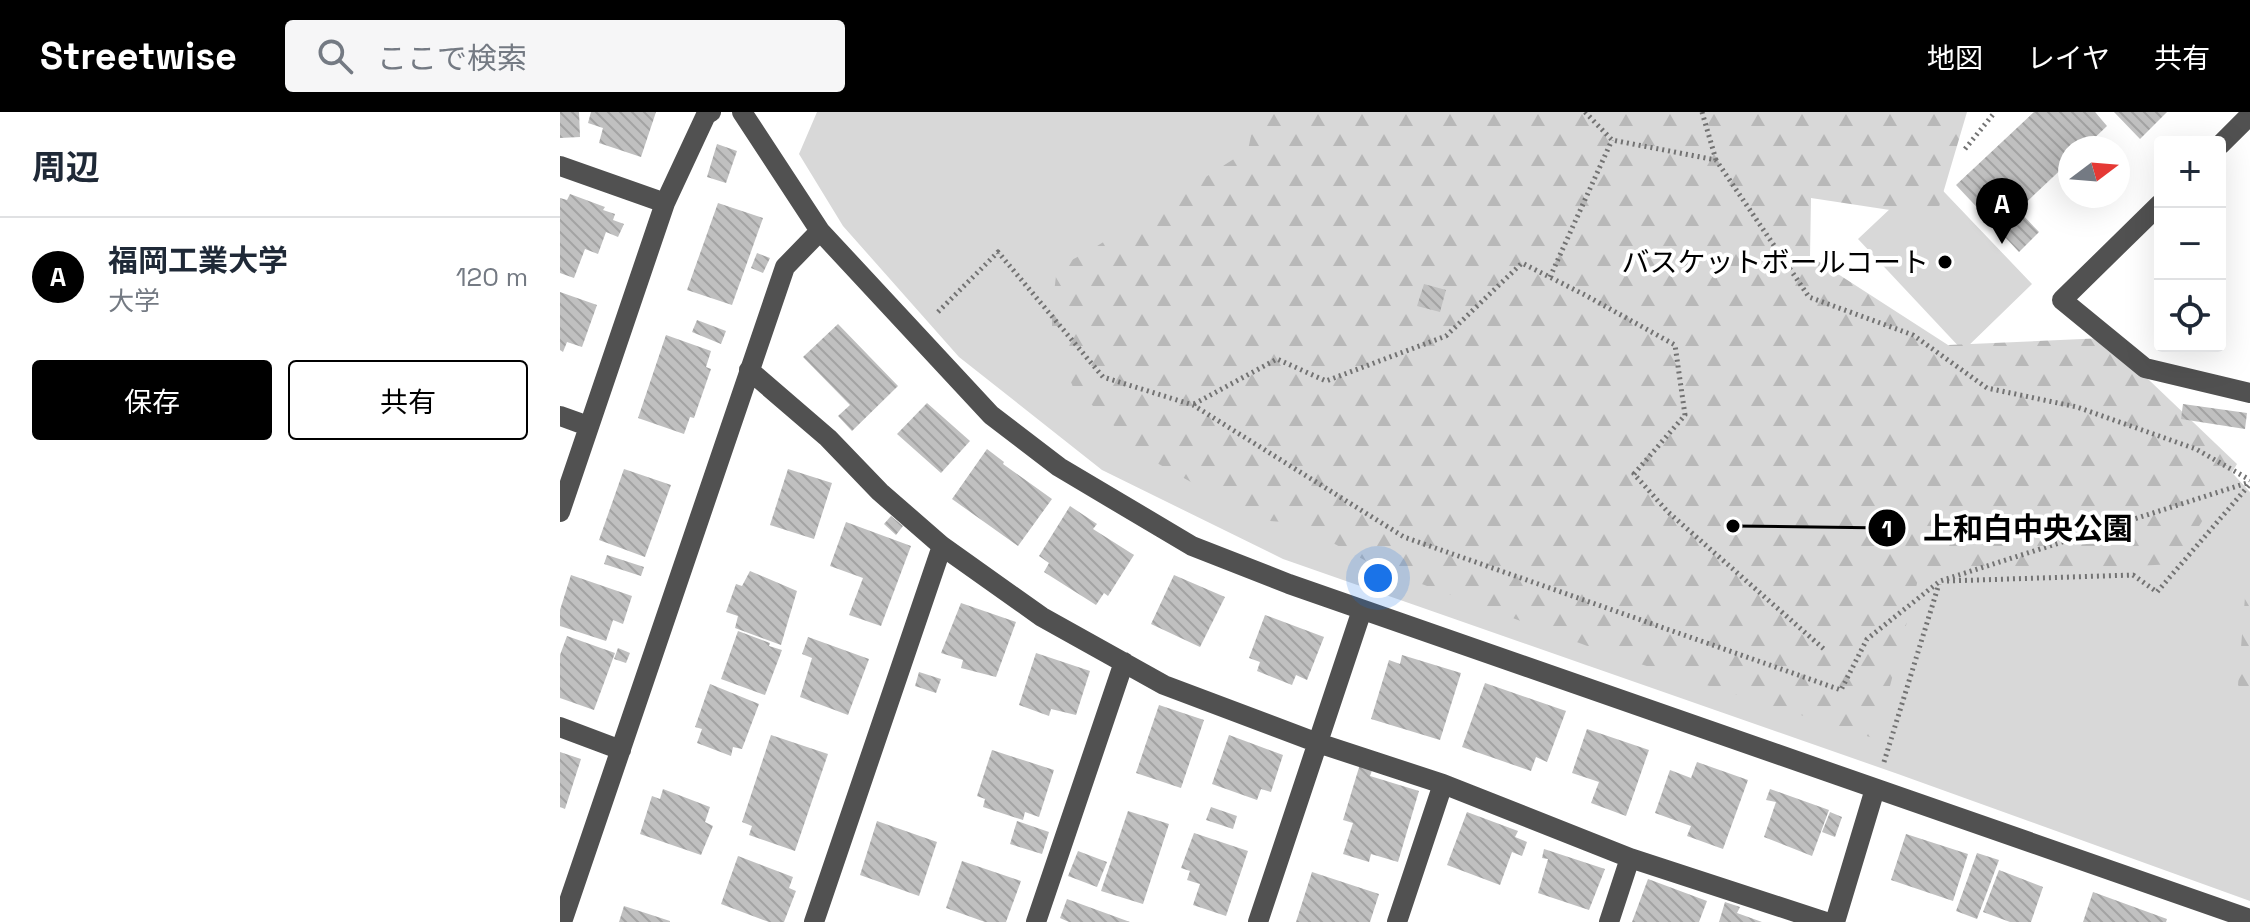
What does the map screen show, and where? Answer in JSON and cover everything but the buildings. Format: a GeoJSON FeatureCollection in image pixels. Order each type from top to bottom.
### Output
{"type":"FeatureCollection","features":[{"type":"Feature","properties":{"kind":"street"},"geometry":{"type":"LineString","coordinates":[[560,512],[665,203],[706,115],[711,112]]}},
{"type":"Feature","properties":{"kind":"street"},"geometry":{"type":"LineString","coordinates":[[742,112],[820,231],[991,415],[1059,467],[1192,546],[1362,610],[2250,919]]}},
{"type":"Feature","properties":{"kind":"street"},"geometry":{"type":"LineString","coordinates":[[2226,139],[2250,115]]}},
{"type":"Feature","properties":{"kind":"street"},"geometry":{"type":"LineString","coordinates":[[560,166],[665,203]]}},
{"type":"Feature","properties":{"kind":"street"},"geometry":{"type":"LineString","coordinates":[[2156,208],[2062,300],[2145,368],[2250,393]]}},
{"type":"Feature","properties":{"kind":"street"},"geometry":{"type":"LineString","coordinates":[[562,922],[785,267],[820,231]]}},
{"type":"Feature","properties":{"kind":"street"},"geometry":{"type":"LineString","coordinates":[[749,370],[828,438],[880,492],[942,546],[1042,617],[1164,685],[1318,743],[1443,784],[1630,858],[1826,922]]}},
{"type":"Feature","properties":{"kind":"street"},"geometry":{"type":"LineString","coordinates":[[560,416],[588,426]]}},
{"type":"Feature","properties":{"kind":"street"},"geometry":{"type":"LineString","coordinates":[[814,922],[942,546]]}},
{"type":"Feature","properties":{"kind":"street"},"geometry":{"type":"LineString","coordinates":[[1258,922],[1362,610]]}},
{"type":"Feature","properties":{"kind":"street"},"geometry":{"type":"LineString","coordinates":[[1036,922],[1124,662]]}},
{"type":"Feature","properties":{"kind":"street"},"geometry":{"type":"LineString","coordinates":[[560,727],[621,750]]}},
{"type":"Feature","properties":{"kind":"street"},"geometry":{"type":"LineString","coordinates":[[1397,922],[1443,784]]}},
{"type":"Feature","properties":{"kind":"street"},"geometry":{"type":"LineString","coordinates":[[1835,922],[1875,789]]}},
{"type":"Feature","properties":{"kind":"street"},"geometry":{"type":"LineString","coordinates":[[1609,922],[1630,858]]}},
{"type":"Feature","properties":{"kind":"path"},"geometry":{"type":"LineString","coordinates":[[1585,112],[1612,140],[1716,160]]}},
{"type":"Feature","properties":{"kind":"path"},"geometry":{"type":"LineString","coordinates":[[1702,112],[1716,160],[1809,297],[1913,335],[1987,388],[2092,412],[2196,449],[2250,482]]}},
{"type":"Feature","properties":{"kind":"path"},"geometry":{"type":"LineString","coordinates":[[1965,149],[1995,112]]}},
{"type":"Feature","properties":{"kind":"path"},"geometry":{"type":"LineString","coordinates":[[1550,277],[1612,140]]}},
{"type":"Feature","properties":{"kind":"path"},"geometry":{"type":"LineString","coordinates":[[915,334],[998,252],[1103,377],[1193,405],[1404,537],[1841,690],[1867,639],[1940,581],[2250,482]]}},
{"type":"Feature","properties":{"kind":"path"},"geometry":{"type":"LineString","coordinates":[[1193,405],[1277,359],[1326,381],[1446,336],[1522,263],[1675,345],[1685,415],[1634,474],[1668,512],[1825,650]]}},
{"type":"Feature","properties":{"kind":"path"},"geometry":{"type":"LineString","coordinates":[[1940,581],[2133,575],[2157,592],[2250,482]]}},
{"type":"Feature","properties":{"kind":"path"},"geometry":{"type":"LineString","coordinates":[[1875,789],[1940,581]]}},
{"type":"Feature","properties":{"kind":"green space"},"geometry":{"type":"Polygon","coordinates":[[[817,112],[1689,112],[1813,292],[1988,384],[2209,448],[2250,492],[2250,901],[1283,559],[1102,470],[959,357],[843,226],[799,154],[817,112]]]}},
{"type":"Feature","properties":{"kind":"green space"},"geometry":{"type":"Polygon","coordinates":[[[1256,112],[1967,112],[1936,217],[1811,198],[1810,256],[1948,345],[2105,338],[2237,464],[2176,564],[1919,576],[1876,739],[1606,653],[1379,568],[1296,523],[1259,520],[1148,458],[1073,387],[1052,335],[1057,268],[1094,248],[1248,150],[1256,112]]]}},
{"type":"Feature","properties":{"kind":"green space","name":"バスケットボールコート"},"geometry":{"type":"Polygon","coordinates":[[[1927,174],[2032,284],[1963,351],[1858,239],[1927,174]]]}},
{"type":"Feature","properties":{"kind":"green space"},"geometry":{"type":"Polygon","coordinates":[[[2250,589],[2250,701],[2238,685],[2245,597],[2250,589]]]}},
{"type":"Feature","properties":{"kind":"place","name":"福岡工業大学"},"geometry":{"type":"Point","coordinates":[2002,244]}},
{"type":"Feature","properties":{"kind":"place","name":"バスケットボールコート"},"geometry":{"type":"Point","coordinates":[1945,262]}},
{"type":"Feature","properties":{"kind":"place","name":"上和白中央公園"},"geometry":{"type":"Point","coordinates":[1733,526]}}]}
